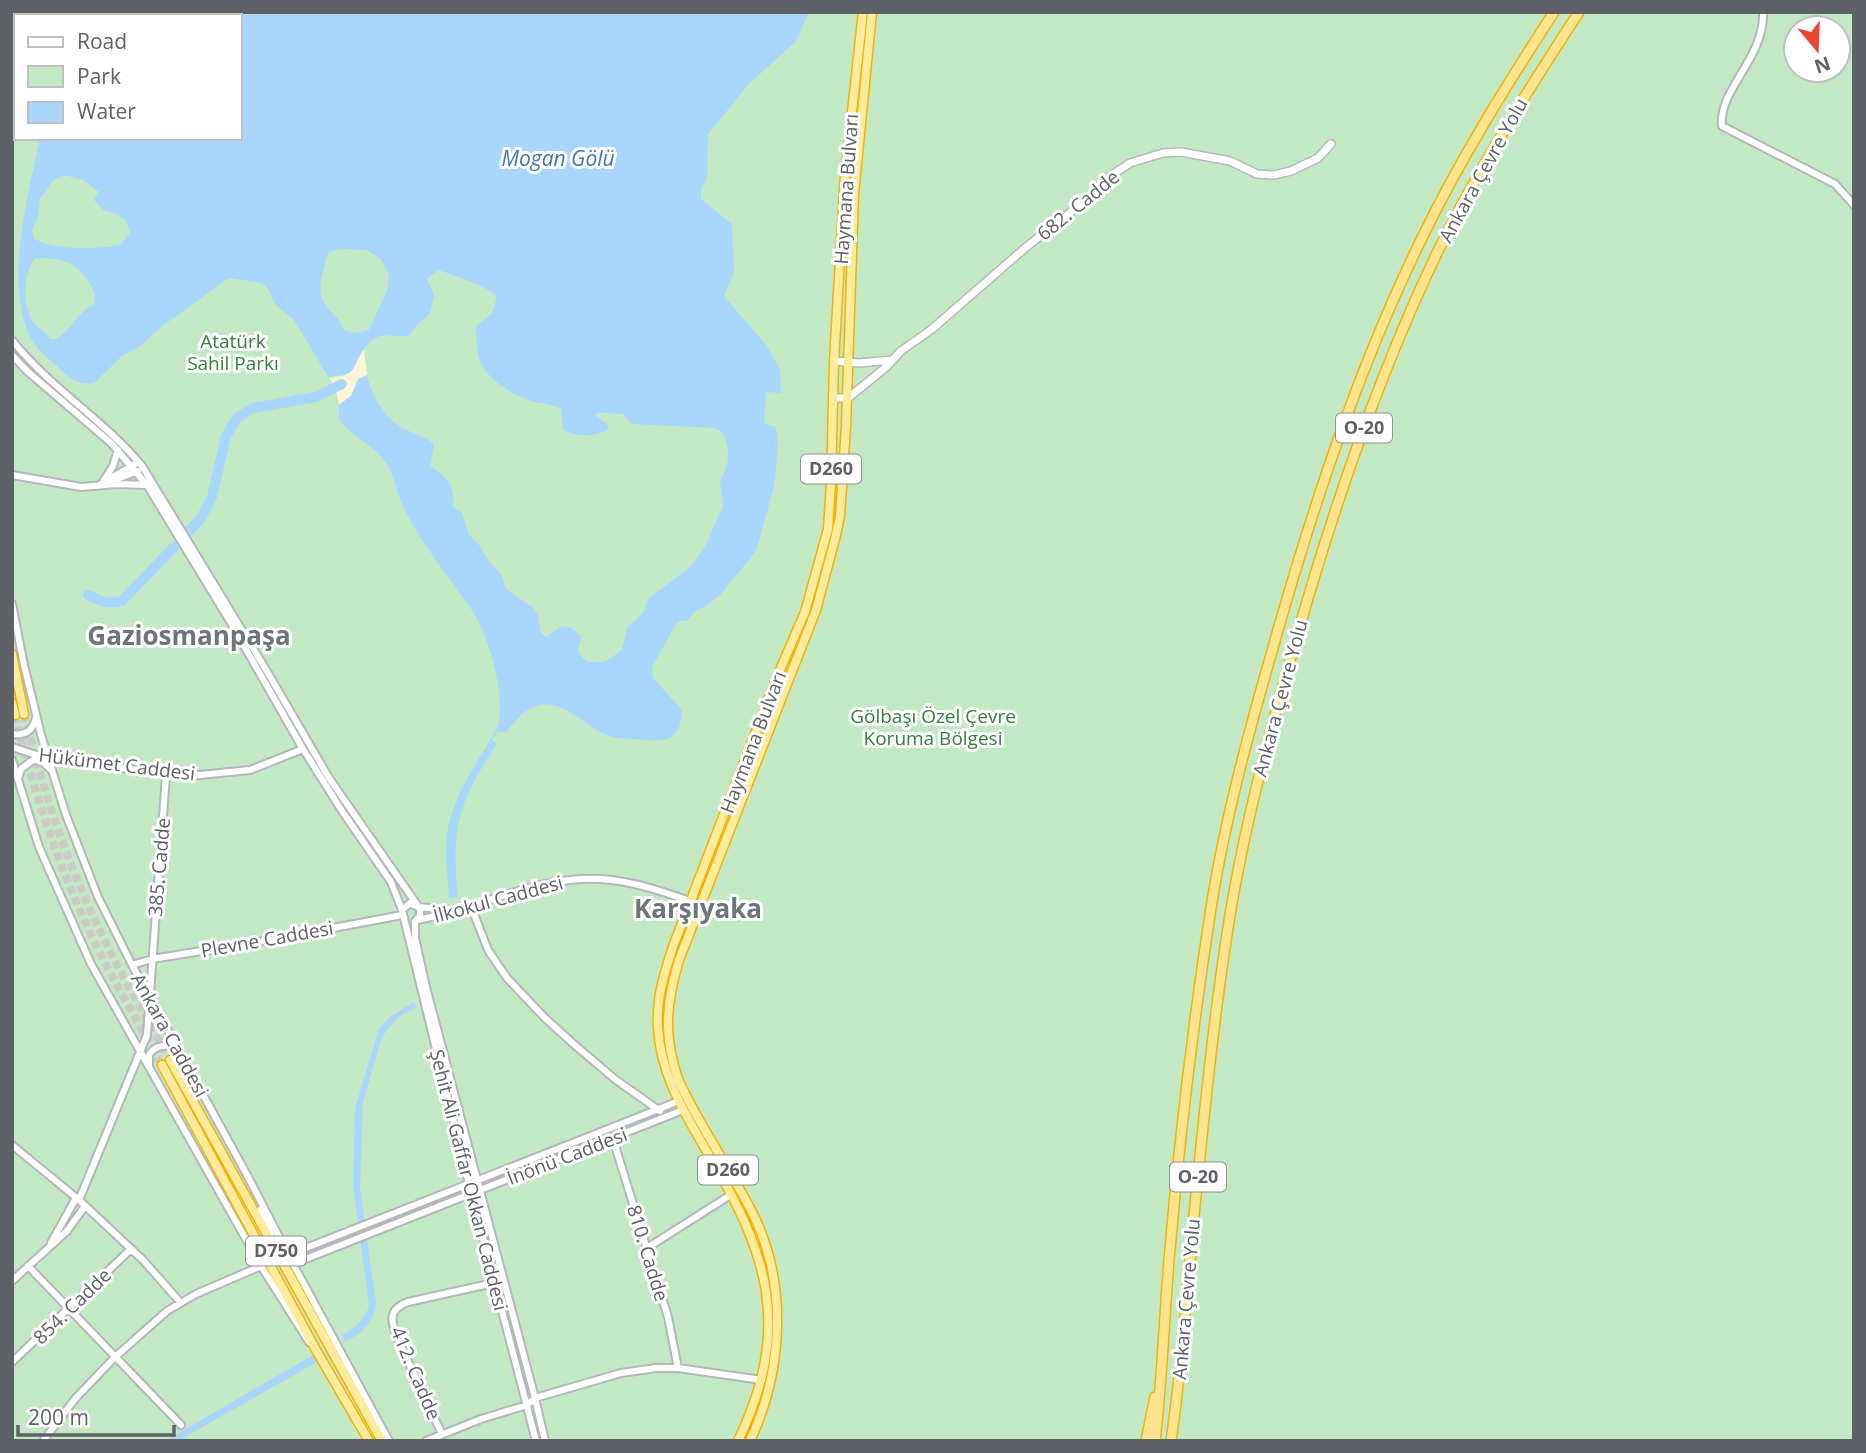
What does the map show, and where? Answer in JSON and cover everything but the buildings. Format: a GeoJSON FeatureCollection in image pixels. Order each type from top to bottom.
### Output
{"type":"FeatureCollection","features":[{"type":"Feature","properties":{"kind":"highway","name":"Haymana Bulvarı"},"geometry":{"type":"LineString","coordinates":[[750,1441],[762,1414],[766,1380],[766,1285],[751,1234],[732,1194],[681,1105],[662,1057],[657,1018],[666,968],[809,599],[830,517],[834,361],[845,176],[863,12]]}},
{"type":"Feature","properties":{"kind":"highway","name":"Haymana Bulvarı"},"geometry":{"type":"LineString","coordinates":[[738,1441],[774,1365],[777,1309],[773,1271],[749,1207],[686,1096],[673,1062],[667,1018],[670,991],[679,960],[823,589],[840,516],[848,398],[853,194],[872,12]]}},
{"type":"Feature","properties":{"kind":"highway","name":"Ankara Çevre Yolu"},"geometry":{"type":"LineString","coordinates":[[1155,1441],[1174,1209],[1211,908],[1230,809],[1252,721],[1299,555],[1341,429],[1375,342],[1439,205],[1508,84],[1553,12]]}},
{"type":"Feature","properties":{"kind":"highway","name":"Ankara Çevre Yolu"},"geometry":{"type":"LineString","coordinates":[[1171,1441],[1205,1111],[1230,915],[1250,812],[1290,659],[1318,562],[1377,391],[1405,322],[1456,216],[1525,95],[1579,12]]}},
{"type":"Feature","properties":{"kind":"highway"},"geometry":{"type":"LineString","coordinates":[[12,654],[20,715],[12,703]]}},
{"type":"Feature","properties":{"kind":"highway","name":"D750"},"geometry":{"type":"LineString","coordinates":[[369,1441],[316,1349],[166,1062],[284,1257],[382,1441]]}},
{"type":"Feature","properties":{"kind":"highway"},"geometry":{"type":"LineString","coordinates":[[1146,1441],[1163,1350]]}},
{"type":"Feature","properties":{"kind":"main road","name":"682. Cadde"},"geometry":{"type":"LineString","coordinates":[[848,398],[1081,204],[1109,177],[1130,163],[1163,153],[1181,152],[1230,160],[1257,174],[1274,175],[1291,172],[1318,158],[1331,144]]}},
{"type":"Feature","properties":{"kind":"main road"},"geometry":{"type":"LineString","coordinates":[[834,361],[849,363],[893,360]]}},
{"type":"Feature","properties":{"kind":"main road"},"geometry":{"type":"LineString","coordinates":[[833,398],[848,398]]}},
{"type":"Feature","properties":{"kind":"street"},"geometry":{"type":"LineString","coordinates":[[1763,12],[1763,30],[1759,44],[1724,105],[1722,126],[1835,184],[1854,205]]}},
{"type":"Feature","properties":{"kind":"street","name":"Şehit Ali Gaffar Okkan Caddesi"},"geometry":{"type":"LineString","coordinates":[[12,340],[44,375],[113,434],[141,471],[268,673],[329,778],[418,907],[420,913],[416,920],[415,938],[536,1441]]}},
{"type":"Feature","properties":{"kind":"street","name":"Şehit Ali Gaffar Okkan Caddesi"},"geometry":{"type":"LineString","coordinates":[[12,355],[141,471],[303,749],[391,882],[403,915],[473,1182]]}},
{"type":"Feature","properties":{"kind":"street"},"geometry":{"type":"LineString","coordinates":[[97,486],[110,472],[118,450]]}},
{"type":"Feature","properties":{"kind":"street"},"geometry":{"type":"LineString","coordinates":[[97,486],[132,465]]}},
{"type":"Feature","properties":{"kind":"street"},"geometry":{"type":"LineString","coordinates":[[97,486],[141,471]]}},
{"type":"Feature","properties":{"kind":"street"},"geometry":{"type":"LineString","coordinates":[[12,475],[81,487],[147,485]]}},
{"type":"Feature","properties":{"kind":"street","name":"Ankara Caddesi"},"geometry":{"type":"LineString","coordinates":[[12,604],[48,759],[98,897],[132,965],[247,1175],[284,1257]]}},
{"type":"Feature","properties":{"kind":"street"},"geometry":{"type":"LineString","coordinates":[[12,734],[31,730],[36,715]]}},
{"type":"Feature","properties":{"kind":"street","name":"Hükümet Caddesi"},"geometry":{"type":"LineString","coordinates":[[12,747],[48,759],[166,775],[203,776],[240,772],[303,749]]}},
{"type":"Feature","properties":{"kind":"street","name":"Ankara Caddesi"},"geometry":{"type":"LineString","coordinates":[[12,760],[30,825],[65,910],[91,964],[261,1266],[305,1338],[316,1349]]}},
{"type":"Feature","properties":{"kind":"street"},"geometry":{"type":"LineString","coordinates":[[17,780],[25,765],[36,760],[46,764],[55,780]]}},
{"type":"Feature","properties":{"kind":"street","name":"385. Cadde"},"geometry":{"type":"LineString","coordinates":[[50,1244],[77,1199],[141,1055],[148,1030],[166,775]]}},
{"type":"Feature","properties":{"kind":"street","name":"İlkokul Caddesi"},"geometry":{"type":"LineString","coordinates":[[416,920],[550,883],[595,878],[629,883],[701,905]]}},
{"type":"Feature","properties":{"kind":"street"},"geometry":{"type":"LineString","coordinates":[[416,920],[408,922],[403,915],[406,905],[410,903],[418,907],[453,911]]}},
{"type":"Feature","properties":{"kind":"street"},"geometry":{"type":"LineString","coordinates":[[471,906],[488,950],[507,978],[577,1047],[616,1080],[667,1117]]}},
{"type":"Feature","properties":{"kind":"street","name":"Plevne Caddesi"},"geometry":{"type":"LineString","coordinates":[[132,965],[152,959],[403,915]]}},
{"type":"Feature","properties":{"kind":"street"},"geometry":{"type":"LineString","coordinates":[[129,1034],[138,1040],[145,1036],[148,1030]]}},
{"type":"Feature","properties":{"kind":"street"},"geometry":{"type":"LineString","coordinates":[[133,1073],[141,1067],[149,1070],[149,1055],[158,1047],[171,1046],[181,1054]]}},
{"type":"Feature","properties":{"kind":"street"},"geometry":{"type":"LineString","coordinates":[[389,1441],[293,1264],[284,1257],[351,1228],[658,1110],[681,1105]]}},
{"type":"Feature","properties":{"kind":"street","name":"İnönü Caddesi"},"geometry":{"type":"LineString","coordinates":[[293,1264],[667,1117],[681,1105]]}},
{"type":"Feature","properties":{"kind":"street","name":"810. Cadde"},"geometry":{"type":"LineString","coordinates":[[612,1139],[672,1334],[678,1368]]}},
{"type":"Feature","properties":{"kind":"street"},"geometry":{"type":"LineString","coordinates":[[12,1145],[85,1206],[131,1249],[180,1302]]}},
{"type":"Feature","properties":{"kind":"street"},"geometry":{"type":"LineString","coordinates":[[647,1248],[732,1194]]}},
{"type":"Feature","properties":{"kind":"street"},"geometry":{"type":"LineString","coordinates":[[12,1281],[67,1231],[85,1206]]}},
{"type":"Feature","properties":{"kind":"street"},"geometry":{"type":"LineString","coordinates":[[373,1220],[375,1230]]}},
{"type":"Feature","properties":{"kind":"street"},"geometry":{"type":"LineString","coordinates":[[351,1228],[354,1239]]}},
{"type":"Feature","properties":{"kind":"street","name":"854. Cadde"},"geometry":{"type":"LineString","coordinates":[[12,1362],[131,1249]]}},
{"type":"Feature","properties":{"kind":"street"},"geometry":{"type":"LineString","coordinates":[[28,1266],[181,1426]]}},
{"type":"Feature","properties":{"kind":"street"},"geometry":{"type":"LineString","coordinates":[[43,1441],[80,1393],[114,1358],[180,1302],[261,1266]]}},
{"type":"Feature","properties":{"kind":"street","name":"Şehit Ali Gaffar Okkan Caddesi"},"geometry":{"type":"LineString","coordinates":[[499,1282],[535,1398],[545,1441]]}},
{"type":"Feature","properties":{"kind":"street","name":"412. Cadde"},"geometry":{"type":"LineString","coordinates":[[442,1434],[398,1340],[393,1326],[393,1312],[408,1302],[499,1282]]}},
{"type":"Feature","properties":{"kind":"street"},"geometry":{"type":"LineString","coordinates":[[427,1441],[527,1405],[535,1398],[621,1373],[678,1368],[766,1380]]}},
{"type":"Feature","properties":{"kind":"green space","name":"Gölbaşı Özel Çevre Koruma Bölgesi"},"geometry":{"type":"Polygon","coordinates":[[[12,12],[1854,12],[1854,1441],[12,1441],[12,12]]]}},
{"type":"Feature","properties":{"kind":"sand"},"geometry":{"type":"Polygon","coordinates":[[[364,349],[367,375],[360,378],[351,396],[339,405],[336,390],[329,378],[350,372],[364,349]]]}},
{"type":"Feature","properties":{"kind":"water","name":"Mogan Gölü"},"geometry":{"type":"Polygon","coordinates":[[[66,12],[809,12],[796,41],[748,85],[708,134],[707,179],[701,189],[701,199],[732,224],[734,273],[724,296],[766,345],[780,369],[781,393],[766,392],[764,424],[776,427],[778,447],[774,487],[756,551],[720,595],[686,621],[676,624],[652,667],[653,678],[682,710],[678,730],[667,739],[652,741],[609,736],[566,710],[548,704],[529,709],[506,732],[496,732],[500,704],[495,669],[485,635],[471,609],[413,525],[386,463],[339,420],[339,405],[351,396],[358,379],[367,375],[377,400],[387,415],[401,427],[434,444],[430,466],[449,482],[453,492],[452,506],[462,513],[469,535],[502,576],[506,589],[532,607],[538,615],[541,633],[546,637],[562,627],[575,631],[581,637],[578,651],[588,662],[605,662],[622,650],[627,628],[643,613],[649,598],[690,567],[705,547],[723,506],[720,480],[726,469],[728,456],[721,431],[715,428],[632,424],[623,414],[596,413],[609,429],[592,435],[568,432],[563,429],[561,409],[513,393],[492,378],[482,365],[476,327],[492,313],[497,296],[480,285],[439,270],[427,279],[434,295],[430,313],[409,336],[388,335],[373,340],[361,353],[354,368],[345,374],[329,378],[294,320],[275,304],[269,290],[262,283],[229,278],[161,327],[140,346],[122,356],[94,383],[83,383],[65,374],[45,356],[29,334],[22,312],[19,288],[25,211],[40,140],[242,140],[242,14],[66,12]],[[64,175],[53,181],[40,198],[38,217],[32,230],[34,238],[63,247],[120,245],[130,233],[126,220],[103,210],[94,200],[99,192],[83,180],[64,175]],[[341,249],[328,252],[321,297],[344,330],[356,333],[369,330],[387,291],[389,275],[381,259],[367,250],[341,249]],[[35,258],[26,282],[27,308],[36,325],[50,339],[56,339],[95,304],[94,293],[84,275],[73,265],[35,258]]]}},
{"type":"Feature","properties":{"kind":"water"},"geometry":{"type":"Polygon","coordinates":[[[491,739],[497,744],[473,783],[460,816],[456,852],[458,897],[449,898],[446,843],[451,815],[462,788],[491,739]]]}},
{"type":"Feature","properties":{"kind":"water"},"geometry":{"type":"Polygon","coordinates":[[[414,1002],[416,1007],[397,1018],[382,1037],[363,1102],[360,1188],[376,1303],[366,1327],[345,1342],[342,1335],[359,1323],[369,1306],[353,1184],[355,1108],[379,1029],[390,1017],[414,1002]]]}},
{"type":"Feature","properties":{"kind":"water"},"geometry":{"type":"Polygon","coordinates":[[[313,1355],[317,1362],[178,1441],[165,1441],[313,1355]]]}},
{"type":"Feature","properties":{"kind":"waterway"},"geometry":{"type":"LineString","coordinates":[[189,531],[201,518],[212,497],[226,436],[237,418],[253,408],[316,397],[342,384]]}},
{"type":"Feature","properties":{"kind":"waterway"},"geometry":{"type":"LineString","coordinates":[[88,595],[105,602],[122,601],[175,546]]}},
{"type":"Feature","properties":{"kind":"waterway"},"geometry":{"type":"LineString","coordinates":[[491,740],[496,732]]}},
{"type":"Feature","properties":{"kind":"tunnel"},"geometry":{"type":"LineString","coordinates":[[24,714],[48,800],[90,910],[170,1060]]}},
{"type":"Feature","properties":{"kind":"tunnel"},"geometry":{"type":"LineString","coordinates":[[15,715],[46,823],[76,902],[105,963],[162,1065]]}},
{"type":"Feature","properties":{"kind":"district","name":"Gaziosmanpaşa"},"geometry":{"type":"Point","coordinates":[189,636]}},
{"type":"Feature","properties":{"kind":"district","name":"Karşıyaka"},"geometry":{"type":"Point","coordinates":[698,909]}},
{"type":"Feature","properties":{"kind":"park label","name":"Atatürk Sahil Parkı"},"geometry":{"type":"Point","coordinates":[233,352]}}]}
